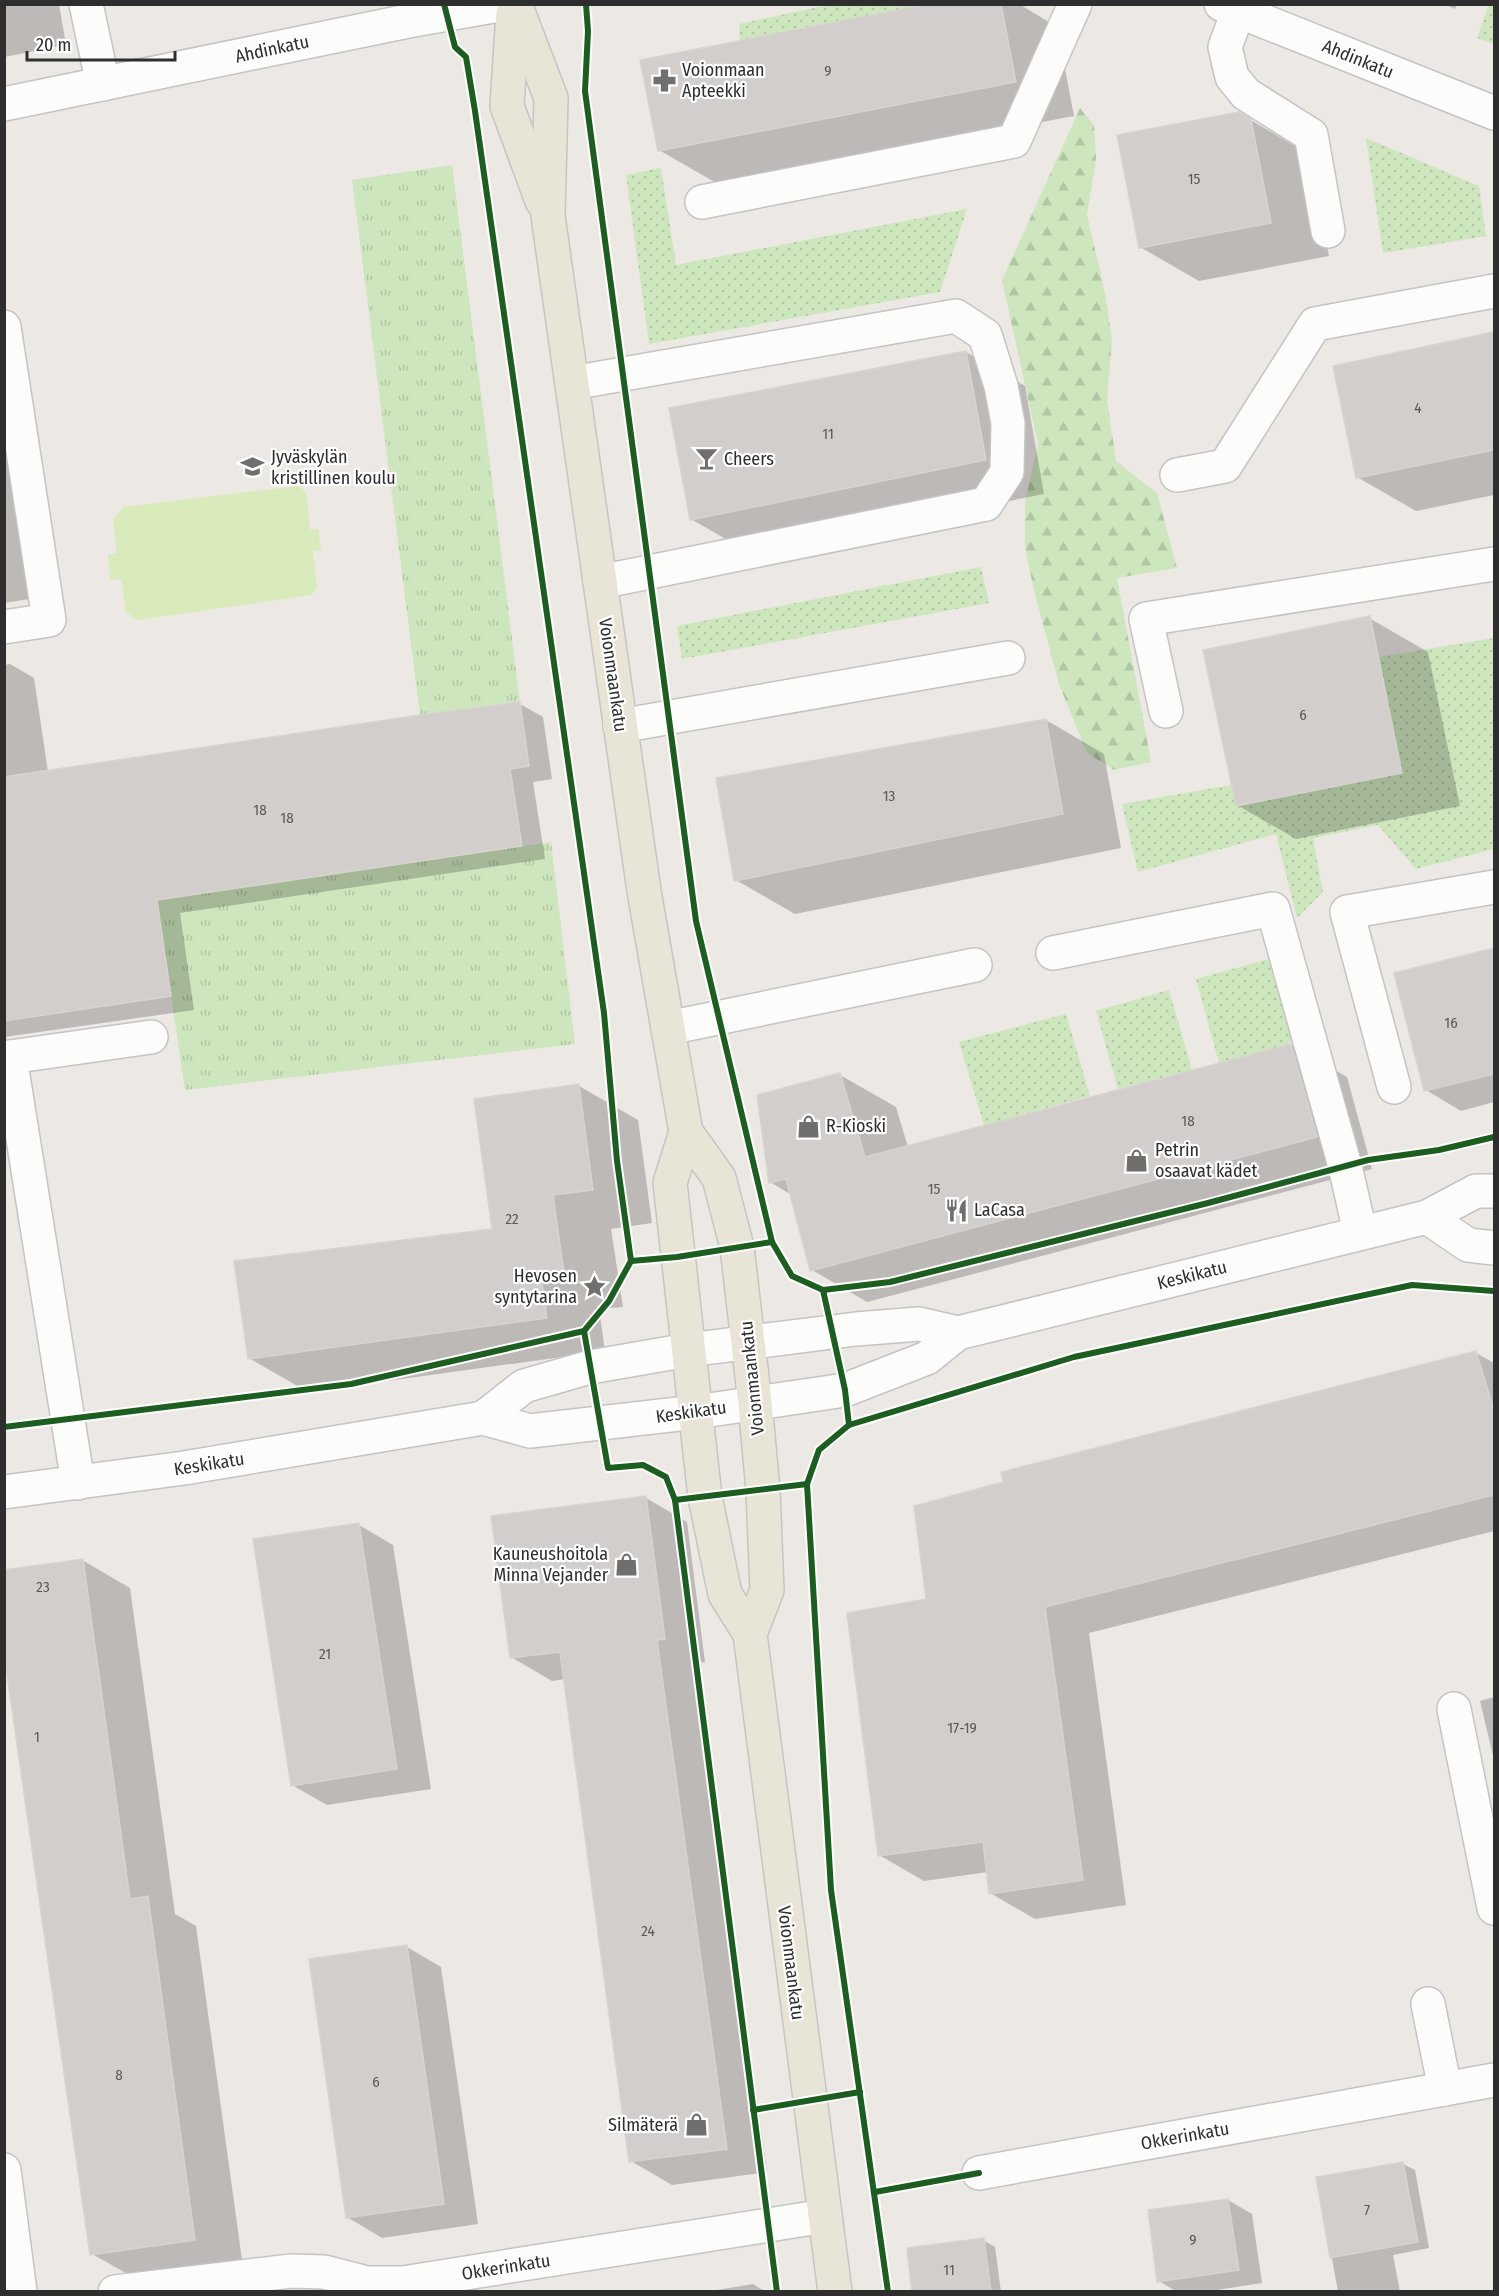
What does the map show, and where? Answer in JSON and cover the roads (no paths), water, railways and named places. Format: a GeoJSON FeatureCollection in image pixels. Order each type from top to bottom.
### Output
{"type":"FeatureCollection","features":[{"type":"Feature","properties":{"kind":"main road","name":"Voionmaankatu"},"geometry":{"type":"LineString","coordinates":[[514,4],[507,106],[548,216]]}},
{"type":"Feature","properties":{"kind":"main road","name":"Voionmaankatu"},"geometry":{"type":"LineString","coordinates":[[514,4],[551,98],[548,216],[644,891],[686,1132],[719,1178],[737,1247],[749,1343],[763,1500],[766,1590],[750,1634]]}},
{"type":"Feature","properties":{"kind":"main road","name":"Voionmaankatu"},"geometry":{"type":"LineString","coordinates":[[686,1132],[670,1184],[705,1497],[724,1594],[750,1634],[835,2292]]}},
{"type":"Feature","properties":{"kind":"street"},"geometry":{"type":"LineString","coordinates":[[86,4],[104,84]]}},
{"type":"Feature","properties":{"kind":"street","name":"Ahdinkatu"},"geometry":{"type":"LineString","coordinates":[[4,104],[408,21],[505,4]]}},
{"type":"Feature","properties":{"kind":"street"},"geometry":{"type":"LineString","coordinates":[[702,202],[1014,141],[1075,4]]}},
{"type":"Feature","properties":{"kind":"street"},"geometry":{"type":"LineString","coordinates":[[1229,8],[1225,47],[1232,77],[1246,94],[1311,135],[1328,231]]}},
{"type":"Feature","properties":{"kind":"street","name":"Ahdinkatu"},"geometry":{"type":"LineString","coordinates":[[1229,8],[1494,113]]}},
{"type":"Feature","properties":{"kind":"street"},"geometry":{"type":"LineString","coordinates":[[1178,475],[1225,466],[1315,324],[1494,291]]}},
{"type":"Feature","properties":{"kind":"street"},"geometry":{"type":"LineString","coordinates":[[572,383],[956,316],[985,335],[1001,386],[1008,423],[1007,472],[986,504],[600,582]]}},
{"type":"Feature","properties":{"kind":"street"},"geometry":{"type":"LineString","coordinates":[[4,327],[49,620],[4,627]]}},
{"type":"Feature","properties":{"kind":"street"},"geometry":{"type":"LineString","coordinates":[[1166,711],[1146,619],[1494,564]]}},
{"type":"Feature","properties":{"kind":"street"},"geometry":{"type":"LineString","coordinates":[[620,726],[1008,658]]}},
{"type":"Feature","properties":{"kind":"street"},"geometry":{"type":"LineString","coordinates":[[1394,1087],[1347,912],[1494,887]]}},
{"type":"Feature","properties":{"kind":"street"},"geometry":{"type":"LineString","coordinates":[[1053,953],[1273,909],[1345,1166],[1360,1232]]}},
{"type":"Feature","properties":{"kind":"street"},"geometry":{"type":"LineString","coordinates":[[668,1028],[975,965]]}},
{"type":"Feature","properties":{"kind":"street"},"geometry":{"type":"LineString","coordinates":[[78,1482],[8,1058],[151,1036]]}},
{"type":"Feature","properties":{"kind":"street","name":"Keskikatu"},"geometry":{"type":"LineString","coordinates":[[4,1492],[184,1468],[483,1418],[530,1431],[696,1412],[845,1390],[927,1358],[958,1333],[1427,1217],[1476,1191],[1494,1191]]}},
{"type":"Feature","properties":{"kind":"street"},"geometry":{"type":"LineString","coordinates":[[1427,1217],[1468,1245],[1494,1248]]}},
{"type":"Feature","properties":{"kind":"street","name":"Keskikatu"},"geometry":{"type":"LineString","coordinates":[[483,1418],[524,1386],[590,1367],[688,1350],[832,1332],[919,1324],[958,1333]]}},
{"type":"Feature","properties":{"kind":"street"},"geometry":{"type":"LineString","coordinates":[[1454,1709],[1494,1908]]}},
{"type":"Feature","properties":{"kind":"street"},"geometry":{"type":"LineString","coordinates":[[1428,2004],[1445,2089]]}},
{"type":"Feature","properties":{"kind":"street","name":"Okkerinkatu"},"geometry":{"type":"LineString","coordinates":[[979,2173],[1494,2080]]}},
{"type":"Feature","properties":{"kind":"street"},"geometry":{"type":"LineString","coordinates":[[4,2170],[20,2292]]}},
{"type":"Feature","properties":{"kind":"street","name":"Okkerinkatu"},"geometry":{"type":"LineString","coordinates":[[115,2292],[291,2271],[324,2272],[367,2283],[403,2283],[825,2216]]}},
{"type":"Feature","properties":{"kind":"place","name":"Voionmaan Apteekki"},"geometry":{"type":"Point","coordinates":[664,80]}},
{"type":"Feature","properties":{"kind":"place","name":"Cheers"},"geometry":{"type":"Point","coordinates":[706,459]}},
{"type":"Feature","properties":{"kind":"place","name":"Jyväskylän kristillinen koulu"},"geometry":{"type":"Point","coordinates":[253,467]}},
{"type":"Feature","properties":{"kind":"place","name":"R-Kioski"},"geometry":{"type":"Point","coordinates":[808,1126]}},
{"type":"Feature","properties":{"kind":"place","name":"Petrin osaavat kädet"},"geometry":{"type":"Point","coordinates":[1137,1160]}},
{"type":"Feature","properties":{"kind":"place","name":"LaCasa"},"geometry":{"type":"Point","coordinates":[956,1210]}},
{"type":"Feature","properties":{"kind":"place","name":"Hevosen syntytarina"},"geometry":{"type":"Point","coordinates":[595,1286]}},
{"type":"Feature","properties":{"kind":"place","name":"Kauneushoitola Minna Vejander"},"geometry":{"type":"Point","coordinates":[626,1564]}},
{"type":"Feature","properties":{"kind":"place","name":"Silmäterä"},"geometry":{"type":"Point","coordinates":[696,2125]}}]}
